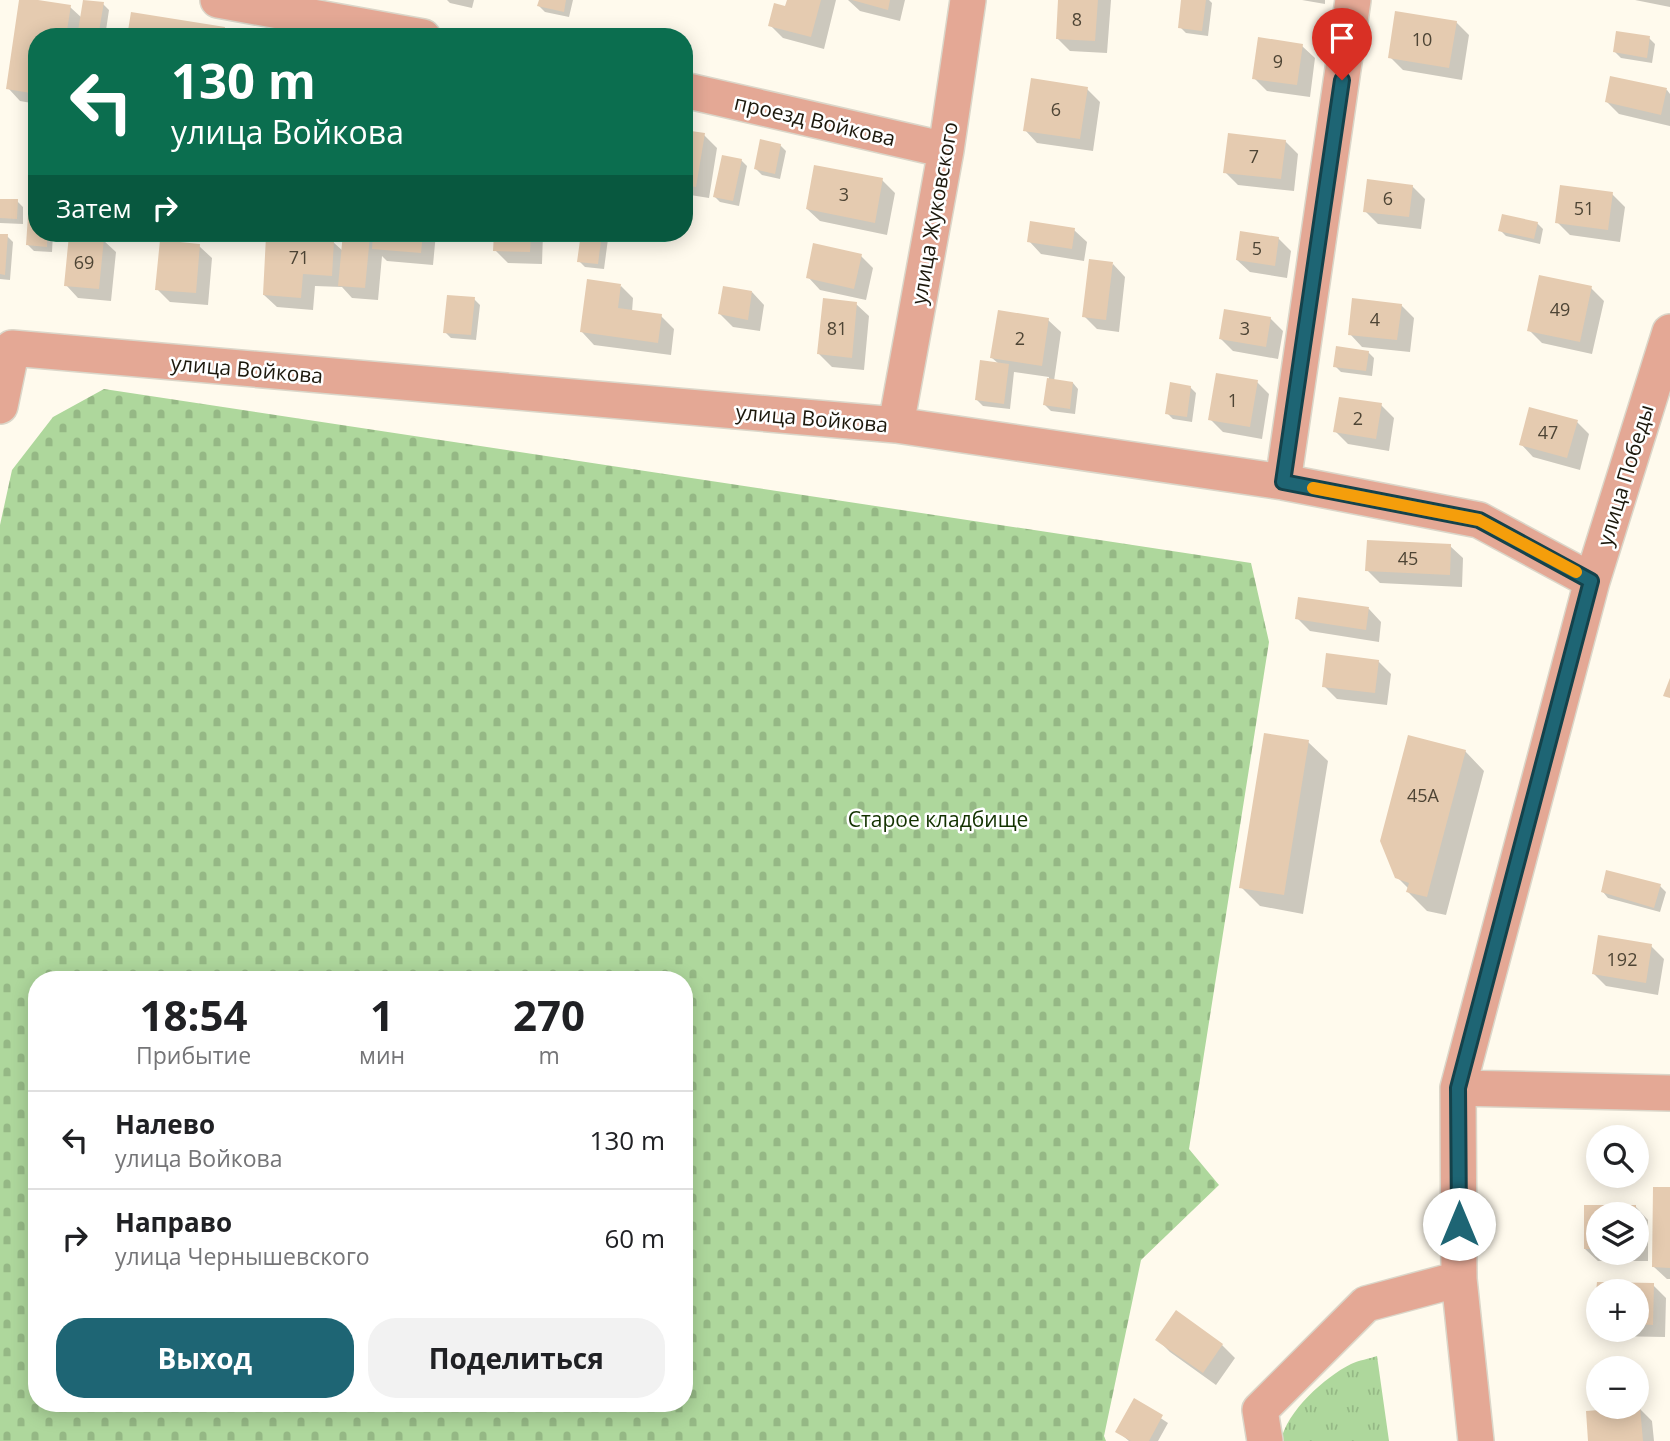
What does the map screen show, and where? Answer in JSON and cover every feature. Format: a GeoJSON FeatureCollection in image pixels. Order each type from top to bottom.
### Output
{"type":"FeatureCollection","features":[{"type":"Feature","properties":{"kind":"street"},"geometry":{"type":"LineString","coordinates":[[218,0],[373,28]]}},
{"type":"Feature","properties":{"kind":"street","name":"улица Жуковского"},"geometry":{"type":"LineString","coordinates":[[896,425],[946,150],[968,0]]}},
{"type":"Feature","properties":{"kind":"street"},"geometry":{"type":"LineString","coordinates":[[1283,482],[1353,0]]}},
{"type":"Feature","properties":{"kind":"street","name":"проезд Войкова"},"geometry":{"type":"LineString","coordinates":[[693,92],[946,150]]}},
{"type":"Feature","properties":{"kind":"street","name":"улица Победы"},"geometry":{"type":"LineString","coordinates":[[1475,1441],[1459,1279],[1458,1088],[1591,581],[1670,332]]}},
{"type":"Feature","properties":{"kind":"street","name":"улица Войкова"},"geometry":{"type":"LineString","coordinates":[[0,406],[6,347],[896,425],[1283,482],[1479,520],[1591,581]]}},
{"type":"Feature","properties":{"kind":"street"},"geometry":{"type":"LineString","coordinates":[[1458,1088],[1670,1093]]}},
{"type":"Feature","properties":{"kind":"street"},"geometry":{"type":"LineString","coordinates":[[1265,1441],[1260,1410],[1366,1304],[1459,1279]]}},
{"type":"Feature","properties":{"kind":"green space","name":"Старое кладбище"},"geometry":{"type":"Polygon","coordinates":[[[104,389],[1251,563],[1269,642],[1189,1149],[1219,1185],[1141,1260],[1104,1436],[1106,1441],[0,1441],[0,525],[12,470],[53,417],[104,389]]]}},
{"type":"Feature","properties":{"kind":"green space"},"geometry":{"type":"Polygon","coordinates":[[[1377,1356],[1389,1441],[1281,1441],[1284,1430],[1298,1407],[1319,1386],[1351,1364],[1377,1356]]]}},
{"type":"Feature","properties":{"kind":"building"},"geometry":{"type":"Polygon","coordinates":[[[19,0],[71,5],[67,28],[28,28],[28,93],[6,89],[19,0]]]}},
{"type":"Feature","properties":{"kind":"building"},"geometry":{"type":"Polygon","coordinates":[[[83,0],[104,2],[100,28],[78,28],[83,0]]]}},
{"type":"Feature","properties":{"kind":"building"},"geometry":{"type":"Polygon","coordinates":[[[539,0],[566,0],[564,12],[537,6],[539,0]]]}},
{"type":"Feature","properties":{"kind":"building"},"geometry":{"type":"Polygon","coordinates":[[[787,0],[821,0],[811,37],[768,26],[774,3],[785,6],[787,0]]]}},
{"type":"Feature","properties":{"kind":"building"},"geometry":{"type":"Polygon","coordinates":[[[852,0],[890,0],[888,10],[852,0]]]}},
{"type":"Feature","properties":{"kind":"building"},"geometry":{"type":"Polygon","coordinates":[[[1058,0],[1098,0],[1095,41],[1056,39],[1058,0]]]}},
{"type":"Feature","properties":{"kind":"building"},"geometry":{"type":"Polygon","coordinates":[[[1181,0],[1206,0],[1202,31],[1178,28],[1181,0]]]}},
{"type":"Feature","properties":{"kind":"building"},"geometry":{"type":"Polygon","coordinates":[[[1395,11],[1457,21],[1449,68],[1388,58],[1395,11]]]}},
{"type":"Feature","properties":{"kind":"building"},"geometry":{"type":"Polygon","coordinates":[[[131,12],[225,27],[225,28],[128,28],[131,12]]]}},
{"type":"Feature","properties":{"kind":"building"},"geometry":{"type":"Polygon","coordinates":[[[1616,31],[1650,36],[1647,58],[1613,52],[1616,31]]]}},
{"type":"Feature","properties":{"kind":"building"},"geometry":{"type":"Polygon","coordinates":[[[1258,37],[1303,44],[1297,85],[1252,79],[1258,37]]]}},
{"type":"Feature","properties":{"kind":"building"},"geometry":{"type":"Polygon","coordinates":[[[1610,76],[1667,88],[1661,115],[1605,102],[1610,76]]]}},
{"type":"Feature","properties":{"kind":"building"},"geometry":{"type":"Polygon","coordinates":[[[1031,78],[1088,87],[1080,139],[1023,131],[1031,78]]]}},
{"type":"Feature","properties":{"kind":"building"},"geometry":{"type":"Polygon","coordinates":[[[693,131],[705,133],[696,187],[693,186],[693,131]]]}},
{"type":"Feature","properties":{"kind":"building"},"geometry":{"type":"Polygon","coordinates":[[[1228,133],[1286,140],[1281,179],[1223,173],[1228,133]]]}},
{"type":"Feature","properties":{"kind":"building"},"geometry":{"type":"Polygon","coordinates":[[[760,139],[781,144],[775,174],[754,169],[760,139]]]}},
{"type":"Feature","properties":{"kind":"building"},"geometry":{"type":"Polygon","coordinates":[[[722,155],[742,159],[733,201],[713,197],[722,155]]]}},
{"type":"Feature","properties":{"kind":"building"},"geometry":{"type":"Polygon","coordinates":[[[814,165],[883,178],[875,223],[806,209],[814,165]]]}},
{"type":"Feature","properties":{"kind":"building"},"geometry":{"type":"Polygon","coordinates":[[[1367,179],[1413,185],[1409,217],[1363,212],[1367,179]]]}},
{"type":"Feature","properties":{"kind":"building"},"geometry":{"type":"Polygon","coordinates":[[[1560,185],[1613,192],[1608,230],[1555,223],[1560,185]]]}},
{"type":"Feature","properties":{"kind":"building"},"geometry":{"type":"Polygon","coordinates":[[[0,199],[18,199],[17,219],[0,218],[0,199]]]}},
{"type":"Feature","properties":{"kind":"building"},"geometry":{"type":"Polygon","coordinates":[[[1502,214],[1538,222],[1534,239],[1498,231],[1502,214]]]}},
{"type":"Feature","properties":{"kind":"building"},"geometry":{"type":"Polygon","coordinates":[[[28,216],[28,242],[47,242],[47,247],[26,245],[28,216]]]}},
{"type":"Feature","properties":{"kind":"building"},"geometry":{"type":"Polygon","coordinates":[[[1030,221],[1075,228],[1072,249],[1027,242],[1030,221]]]}},
{"type":"Feature","properties":{"kind":"building"},"geometry":{"type":"Polygon","coordinates":[[[1240,231],[1279,237],[1275,266],[1236,260],[1240,231]]]}},
{"type":"Feature","properties":{"kind":"building"},"geometry":{"type":"Polygon","coordinates":[[[0,234],[8,234],[5,275],[0,274],[0,234]]]}},
{"type":"Feature","properties":{"kind":"building"},"geometry":{"type":"Polygon","coordinates":[[[68,242],[104,242],[99,289],[64,286],[68,242]]]}},
{"type":"Feature","properties":{"kind":"building"},"geometry":{"type":"Polygon","coordinates":[[[160,242],[200,244],[196,293],[155,290],[160,242]]]}},
{"type":"Feature","properties":{"kind":"building"},"geometry":{"type":"Polygon","coordinates":[[[266,242],[334,242],[332,276],[303,274],[301,298],[263,295],[266,242]]]}},
{"type":"Feature","properties":{"kind":"building"},"geometry":{"type":"Polygon","coordinates":[[[342,242],[369,242],[365,288],[338,286],[342,242]]]}},
{"type":"Feature","properties":{"kind":"building"},"geometry":{"type":"Polygon","coordinates":[[[372,242],[422,242],[421,253],[372,249],[372,242]]]}},
{"type":"Feature","properties":{"kind":"building"},"geometry":{"type":"Polygon","coordinates":[[[494,242],[531,242],[530,252],[493,251],[494,242]]]}},
{"type":"Feature","properties":{"kind":"building"},"geometry":{"type":"Polygon","coordinates":[[[580,242],[601,242],[598,264],[577,262],[580,242]]]}},
{"type":"Feature","properties":{"kind":"building"},"geometry":{"type":"Polygon","coordinates":[[[813,243],[862,254],[854,289],[806,278],[813,243]]]}},
{"type":"Feature","properties":{"kind":"building"},"geometry":{"type":"Polygon","coordinates":[[[1089,259],[1113,262],[1106,320],[1082,317],[1089,259]]]}},
{"type":"Feature","properties":{"kind":"building"},"geometry":{"type":"Polygon","coordinates":[[[1539,275],[1592,286],[1580,342],[1527,331],[1539,275]]]}},
{"type":"Feature","properties":{"kind":"building"},"geometry":{"type":"Polygon","coordinates":[[[587,279],[621,284],[618,308],[662,314],[658,343],[580,332],[587,279]]]}},
{"type":"Feature","properties":{"kind":"building"},"geometry":{"type":"Polygon","coordinates":[[[723,286],[752,291],[748,320],[718,314],[723,286]]]}},
{"type":"Feature","properties":{"kind":"building"},"geometry":{"type":"Polygon","coordinates":[[[447,295],[475,297],[471,335],[443,333],[447,295]]]}},
{"type":"Feature","properties":{"kind":"building"},"geometry":{"type":"Polygon","coordinates":[[[823,298],[857,302],[852,358],[817,354],[823,298]]]}},
{"type":"Feature","properties":{"kind":"building"},"geometry":{"type":"Polygon","coordinates":[[[1352,298],[1402,304],[1397,340],[1348,335],[1352,298]]]}},
{"type":"Feature","properties":{"kind":"building"},"geometry":{"type":"Polygon","coordinates":[[[1224,309],[1271,317],[1266,347],[1219,339],[1224,309]]]}},
{"type":"Feature","properties":{"kind":"building"},"geometry":{"type":"Polygon","coordinates":[[[998,310],[1049,318],[1042,366],[990,358],[998,310]]]}},
{"type":"Feature","properties":{"kind":"building"},"geometry":{"type":"Polygon","coordinates":[[[1336,346],[1369,351],[1366,371],[1333,367],[1336,346]]]}},
{"type":"Feature","properties":{"kind":"building"},"geometry":{"type":"Polygon","coordinates":[[[980,360],[1009,364],[1004,404],[975,400],[980,360]]]}},
{"type":"Feature","properties":{"kind":"building"},"geometry":{"type":"Polygon","coordinates":[[[1216,373],[1258,380],[1250,427],[1208,420],[1216,373]]]}},
{"type":"Feature","properties":{"kind":"building"},"geometry":{"type":"Polygon","coordinates":[[[1047,378],[1073,382],[1070,409],[1043,405],[1047,378]]]}},
{"type":"Feature","properties":{"kind":"building"},"geometry":{"type":"Polygon","coordinates":[[[1170,382],[1191,386],[1187,417],[1165,414],[1170,382]]]}},
{"type":"Feature","properties":{"kind":"building"},"geometry":{"type":"Polygon","coordinates":[[[1339,397],[1382,403],[1376,439],[1333,432],[1339,397]]]}},
{"type":"Feature","properties":{"kind":"building"},"geometry":{"type":"Polygon","coordinates":[[[1529,407],[1578,420],[1567,458],[1519,445],[1529,407]]]}},
{"type":"Feature","properties":{"kind":"building"},"geometry":{"type":"Polygon","coordinates":[[[1367,540],[1451,544],[1450,575],[1365,571],[1367,540]]]}},
{"type":"Feature","properties":{"kind":"building"},"geometry":{"type":"Polygon","coordinates":[[[1298,597],[1369,607],[1366,630],[1295,619],[1298,597]]]}},
{"type":"Feature","properties":{"kind":"building"},"geometry":{"type":"Polygon","coordinates":[[[1326,653],[1379,660],[1375,693],[1322,687],[1326,653]]]}},
{"type":"Feature","properties":{"kind":"building"},"geometry":{"type":"Polygon","coordinates":[[[1670,678],[1670,698],[1663,696],[1670,678]]]}},
{"type":"Feature","properties":{"kind":"building"},"geometry":{"type":"Polygon","coordinates":[[[1264,733],[1309,740],[1284,895],[1239,888],[1264,733]]]}},
{"type":"Feature","properties":{"kind":"building"},"geometry":{"type":"Polygon","coordinates":[[[1408,735],[1466,750],[1427,897],[1406,892],[1409,883],[1395,878],[1380,841],[1408,735]]]}},
{"type":"Feature","properties":{"kind":"building"},"geometry":{"type":"Polygon","coordinates":[[[1606,870],[1661,884],[1654,908],[1601,892],[1606,870]]]}},
{"type":"Feature","properties":{"kind":"building"},"geometry":{"type":"Polygon","coordinates":[[[1598,935],[1652,944],[1646,983],[1592,974],[1598,935]]]}},
{"type":"Feature","properties":{"kind":"building"},"geometry":{"type":"Polygon","coordinates":[[[1653,1187],[1670,1187],[1670,1268],[1652,1267],[1653,1187]]]}},
{"type":"Feature","properties":{"kind":"building"},"geometry":{"type":"Polygon","coordinates":[[[1584,1205],[1586,1205],[1586,1249],[1584,1205]]]}},
{"type":"Feature","properties":{"kind":"building"},"geometry":{"type":"Polygon","coordinates":[[[1649,1283],[1654,1283],[1653,1325],[1649,1325],[1649,1283]]]}},
{"type":"Feature","properties":{"kind":"building"},"geometry":{"type":"Polygon","coordinates":[[[1176,1310],[1223,1344],[1203,1373],[1155,1340],[1176,1310]]]}},
{"type":"Feature","properties":{"kind":"building"},"geometry":{"type":"Polygon","coordinates":[[[1134,1398],[1163,1415],[1149,1441],[1131,1441],[1115,1432],[1134,1398]]]}},
{"type":"Feature","properties":{"kind":"building"},"geometry":{"type":"Polygon","coordinates":[[[1587,1419],[1641,1419],[1643,1441],[1588,1441],[1587,1419]]]}},
{"type":"Feature","properties":{"kind":"slow traffic"},"geometry":{"type":"LineString","coordinates":[[1313,488],[1479,520],[1576,572]]}},
{"type":"Feature","properties":{"kind":"route"},"geometry":{"type":"LineString","coordinates":[[1342,80],[1283,482],[1479,520],[1591,581],[1458,1088],[1459,1224]]}}]}
